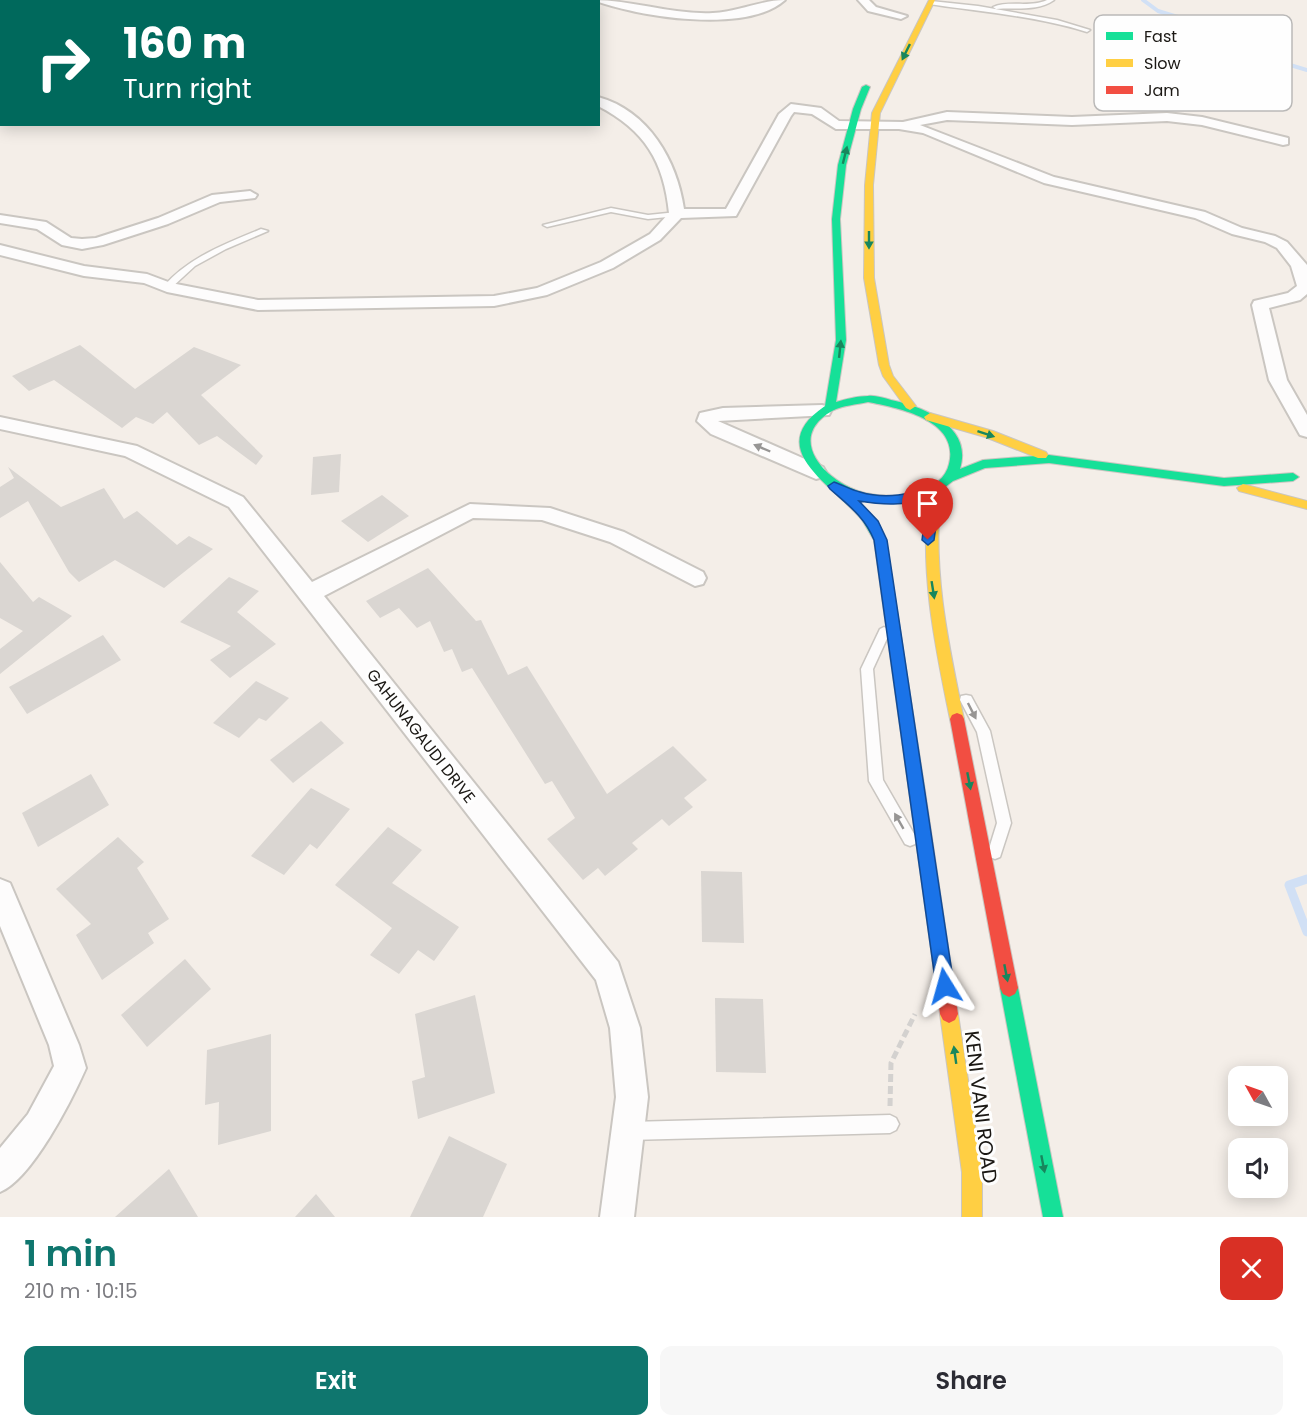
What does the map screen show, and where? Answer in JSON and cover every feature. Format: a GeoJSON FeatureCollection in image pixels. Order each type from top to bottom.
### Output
{"type":"FeatureCollection","features":[{"type":"Feature","properties":{"kind":"main road"},"geometry":{"type":"LineString","coordinates":[[892,33],[909,0]]}},
{"type":"Feature","properties":{"kind":"main road"},"geometry":{"type":"LineString","coordinates":[[910,406],[888,376],[869,278],[869,184],[876,113],[932,1]]}},
{"type":"Feature","properties":{"kind":"main road"},"geometry":{"type":"LineString","coordinates":[[826,409],[841,340],[836,219],[842,165],[852,127],[871,74]]}},
{"type":"Feature","properties":{"kind":"main road"},"geometry":{"type":"LineString","coordinates":[[949,478],[957,463],[956,446],[946,430],[930,417],[910,406],[868,399],[848,401],[826,409],[810,421],[804,433],[802,446],[816,472],[834,486],[859,496],[886,501],[912,499],[935,490],[949,478],[983,464],[1049,459],[1224,482],[1306,506]]}},
{"type":"Feature","properties":{"kind":"main road"},"geometry":{"type":"LineString","coordinates":[[930,417],[1022,446],[1049,459]]}},
{"type":"Feature","properties":{"kind":"main road"},"geometry":{"type":"LineString","coordinates":[[1224,482],[1300,475]]}},
{"type":"Feature","properties":{"kind":"main road"},"geometry":{"type":"LineString","coordinates":[[1300,475],[1290,483],[1291,490],[1306,506]]}},
{"type":"Feature","properties":{"kind":"main road","name":"KENI VANI ROAD"},"geometry":{"type":"LineString","coordinates":[[834,486],[874,524],[880,540],[972,1172],[972,1217]]}},
{"type":"Feature","properties":{"kind":"main road"},"geometry":{"type":"LineString","coordinates":[[935,490],[928,522],[928,558],[945,659],[1053,1217]]}},
{"type":"Feature","properties":{"kind":"street"},"geometry":{"type":"LineString","coordinates":[[600,0],[659,15],[711,17],[736,16],[762,9],[780,0]]}},
{"type":"Feature","properties":{"kind":"street"},"geometry":{"type":"LineString","coordinates":[[863,0],[872,9],[901,16]]}},
{"type":"Feature","properties":{"kind":"street"},"geometry":{"type":"LineString","coordinates":[[600,102],[630,118],[649,137],[669,171],[675,192],[677,214]]}},
{"type":"Feature","properties":{"kind":"street"},"geometry":{"type":"LineString","coordinates":[[0,250],[84,271],[147,279],[167,287],[258,305],[494,301],[541,292],[607,265],[655,237],[677,214],[730,213],[785,114],[791,108],[809,108],[823,112],[836,125],[852,127],[875,124],[899,125],[951,138],[1048,180],[1200,215],[1237,231],[1270,239],[1281,245],[1299,265],[1305,286],[1294,297],[1260,305],[1278,380],[1307,431]]}},
{"type":"Feature","properties":{"kind":"street"},"geometry":{"type":"LineString","coordinates":[[899,125],[947,116],[1072,121],[1167,117],[1202,121],[1283,141]]}},
{"type":"Feature","properties":{"kind":"street"},"geometry":{"type":"LineString","coordinates":[[0,219],[41,225],[67,242],[82,244],[98,242],[163,221],[217,198],[250,195]]}},
{"type":"Feature","properties":{"kind":"street"},"geometry":{"type":"LineString","coordinates":[[816,472],[718,430],[706,421],[707,417],[723,414],[826,409]]}},
{"type":"Feature","properties":{"kind":"street","name":"GAHUNAGAUDI DRIVE"},"geometry":{"type":"LineString","coordinates":[[0,423],[130,451],[236,502],[608,972],[625,1028],[632,1097],[617,1217]]}},
{"type":"Feature","properties":{"kind":"street"},"geometry":{"type":"LineString","coordinates":[[309,594],[470,511],[543,513],[617,537],[694,578]]}},
{"type":"Feature","properties":{"kind":"street"},"geometry":{"type":"LineString","coordinates":[[0,892],[64,1045],[70,1068],[39,1125],[0,1175]]}},
{"type":"Feature","properties":{"kind":"lane"},"geometry":{"type":"LineString","coordinates":[[980,8],[1045,4],[1051,0]]}},
{"type":"Feature","properties":{"kind":"lane"},"geometry":{"type":"LineString","coordinates":[[932,1],[1067,22],[1087,30]]}},
{"type":"Feature","properties":{"kind":"lane"},"geometry":{"type":"LineString","coordinates":[[547,225],[611,210],[648,217],[677,214]]}},
{"type":"Feature","properties":{"kind":"lane"},"geometry":{"type":"LineString","coordinates":[[167,287],[192,264],[223,247],[264,231]]}},
{"type":"Feature","properties":{"kind":"lane"},"geometry":{"type":"LineString","coordinates":[[891,616],[867,669],[876,781],[928,872]]}},
{"type":"Feature","properties":{"kind":"lane"},"geometry":{"type":"LineString","coordinates":[[945,659],[983,731],[1004,823],[987,877]]}},
{"type":"Feature","properties":{"kind":"lane"},"geometry":{"type":"LineString","coordinates":[[628,1131],[890,1124]]}},
{"type":"Feature","properties":{"kind":"path"},"geometry":{"type":"LineString","coordinates":[[890,1124],[891,1063],[922,999],[945,986]]}},
{"type":"Feature","properties":{"kind":"building"},"geometry":{"type":"Polygon","coordinates":[[[80,345],[135,389],[194,347],[241,365],[201,395],[263,456],[256,465],[217,436],[199,445],[167,412],[153,424],[136,417],[122,428],[54,380],[29,391],[12,376],[80,345]]]}},
{"type":"Feature","properties":{"kind":"building"},"geometry":{"type":"Polygon","coordinates":[[[341,454],[339,492],[311,495],[313,457],[341,454]]]}},
{"type":"Feature","properties":{"kind":"building"},"geometry":{"type":"Polygon","coordinates":[[[8,467],[61,507],[104,488],[124,519],[137,511],[177,545],[189,536],[213,549],[164,588],[115,560],[79,582],[69,572],[28,501],[0,518],[0,487],[14,478],[8,467]]]}},
{"type":"Feature","properties":{"kind":"building"},"geometry":{"type":"Polygon","coordinates":[[[382,495],[409,516],[368,542],[341,521],[382,495]]]}},
{"type":"Feature","properties":{"kind":"building"},"geometry":{"type":"Polygon","coordinates":[[[0,562],[33,602],[39,597],[72,616],[0,674],[0,649],[23,631],[0,618],[0,562]]]}},
{"type":"Feature","properties":{"kind":"building"},"geometry":{"type":"Polygon","coordinates":[[[428,568],[476,621],[481,620],[508,675],[527,666],[607,794],[673,746],[707,780],[684,798],[693,807],[669,826],[662,819],[632,843],[638,849],[605,876],[598,868],[583,880],[547,839],[575,818],[552,781],[545,784],[472,668],[462,672],[452,649],[444,652],[430,621],[417,628],[399,608],[380,618],[366,601],[428,568]]]}},
{"type":"Feature","properties":{"kind":"building"},"geometry":{"type":"Polygon","coordinates":[[[229,577],[259,591],[237,612],[276,644],[230,678],[210,660],[231,646],[180,622],[229,577]]]}},
{"type":"Feature","properties":{"kind":"building"},"geometry":{"type":"Polygon","coordinates":[[[103,635],[121,660],[27,714],[9,687],[103,635]]]}},
{"type":"Feature","properties":{"kind":"building"},"geometry":{"type":"Polygon","coordinates":[[[256,681],[289,698],[266,721],[259,718],[239,738],[213,723],[256,681]]]}},
{"type":"Feature","properties":{"kind":"building"},"geometry":{"type":"Polygon","coordinates":[[[321,721],[344,743],[293,783],[270,760],[321,721]]]}},
{"type":"Feature","properties":{"kind":"building"},"geometry":{"type":"Polygon","coordinates":[[[91,774],[109,805],[38,847],[22,813],[91,774]]]}},
{"type":"Feature","properties":{"kind":"building"},"geometry":{"type":"Polygon","coordinates":[[[311,788],[350,809],[317,849],[310,844],[284,875],[251,856],[311,788]]]}},
{"type":"Feature","properties":{"kind":"building"},"geometry":{"type":"Polygon","coordinates":[[[388,827],[422,850],[392,883],[459,927],[434,961],[418,950],[399,974],[370,955],[392,928],[335,885],[388,827]]]}},
{"type":"Feature","properties":{"kind":"building"},"geometry":{"type":"Polygon","coordinates":[[[118,837],[144,862],[137,868],[169,919],[148,933],[154,943],[102,980],[76,935],[91,924],[56,889],[118,837]]]}},
{"type":"Feature","properties":{"kind":"building"},"geometry":{"type":"Polygon","coordinates":[[[701,871],[742,872],[744,943],[702,942],[701,871]]]}},
{"type":"Feature","properties":{"kind":"building"},"geometry":{"type":"Polygon","coordinates":[[[185,959],[211,989],[147,1047],[121,1015],[185,959]]]}},
{"type":"Feature","properties":{"kind":"building"},"geometry":{"type":"Polygon","coordinates":[[[475,995],[495,1093],[418,1119],[412,1081],[425,1077],[415,1014],[475,995]]]}},
{"type":"Feature","properties":{"kind":"building"},"geometry":{"type":"Polygon","coordinates":[[[715,998],[763,999],[766,1073],[716,1072],[715,998]]]}},
{"type":"Feature","properties":{"kind":"building"},"geometry":{"type":"Polygon","coordinates":[[[271,1034],[271,1131],[218,1145],[219,1102],[205,1105],[207,1050],[271,1034]]]}},
{"type":"Feature","properties":{"kind":"building"},"geometry":{"type":"Polygon","coordinates":[[[449,1136],[507,1164],[483,1217],[410,1217],[449,1136]]]}},
{"type":"Feature","properties":{"kind":"building"},"geometry":{"type":"Polygon","coordinates":[[[169,1169],[198,1217],[115,1217],[169,1169]]]}},
{"type":"Feature","properties":{"kind":"building"},"geometry":{"type":"Polygon","coordinates":[[[316,1194],[335,1217],[295,1217],[316,1194]]]}},
{"type":"Feature","properties":{"kind":"waterway"},"geometry":{"type":"LineString","coordinates":[[1143,0],[1158,11],[1171,15]]}},
{"type":"Feature","properties":{"kind":"waterway"},"geometry":{"type":"LineString","coordinates":[[1292,66],[1307,70]]}},
{"type":"Feature","properties":{"kind":"waterway"},"geometry":{"type":"LineString","coordinates":[[1307,879],[1289,885],[1307,932]]}},
{"type":"Feature","properties":{"kind":"traffic: fast"},"geometry":{"type":"LineString","coordinates":[[830,407],[841,340],[836,219],[842,165],[857,109],[866,87]]}},
{"type":"Feature","properties":{"kind":"traffic: fast"},"geometry":{"type":"LineString","coordinates":[[868,399],[896,404],[926,415],[949,433],[955,445],[956,460],[954,470],[945,482],[932,491],[915,497],[895,500],[875,499],[843,489],[817,469],[804,444],[805,432],[813,420],[832,407],[868,399]]}},
{"type":"Feature","properties":{"kind":"traffic: fast"},"geometry":{"type":"LineString","coordinates":[[949,478],[983,464],[1049,459],[1224,482],[1293,477]]}},
{"type":"Feature","properties":{"kind":"traffic: fast"},"geometry":{"type":"LineString","coordinates":[[834,486],[866,517],[880,540],[917,791]]}},
{"type":"Feature","properties":{"kind":"traffic: fast"},"geometry":{"type":"LineString","coordinates":[[1009,988],[1053,1217]]}},
{"type":"Feature","properties":{"kind":"traffic: slow"},"geometry":{"type":"LineString","coordinates":[[910,406],[888,376],[884,365],[869,278],[869,185],[876,113],[932,0]]}},
{"type":"Feature","properties":{"kind":"traffic: slow"},"geometry":{"type":"LineString","coordinates":[[930,417],[989,434],[1042,455]]}},
{"type":"Feature","properties":{"kind":"traffic: slow"},"geometry":{"type":"LineString","coordinates":[[1243,488],[1305,505]]}},
{"type":"Feature","properties":{"kind":"traffic: slow"},"geometry":{"type":"LineString","coordinates":[[935,490],[932,519],[932,577],[940,634],[957,719]]}},
{"type":"Feature","properties":{"kind":"traffic: slow"},"geometry":{"type":"LineString","coordinates":[[949,1014],[972,1172],[972,1217]]}},
{"type":"Feature","properties":{"kind":"traffic: jam"},"geometry":{"type":"LineString","coordinates":[[957,719],[1009,988]]}},
{"type":"Feature","properties":{"kind":"traffic: jam"},"geometry":{"type":"LineString","coordinates":[[917,791],[949,1014]]}},
{"type":"Feature","properties":{"kind":"route"},"geometry":{"type":"LineString","coordinates":[[928,540],[928,522],[935,490],[912,499],[886,501],[859,496],[834,486],[864,512],[874,524],[880,540],[945,986]]}}]}
